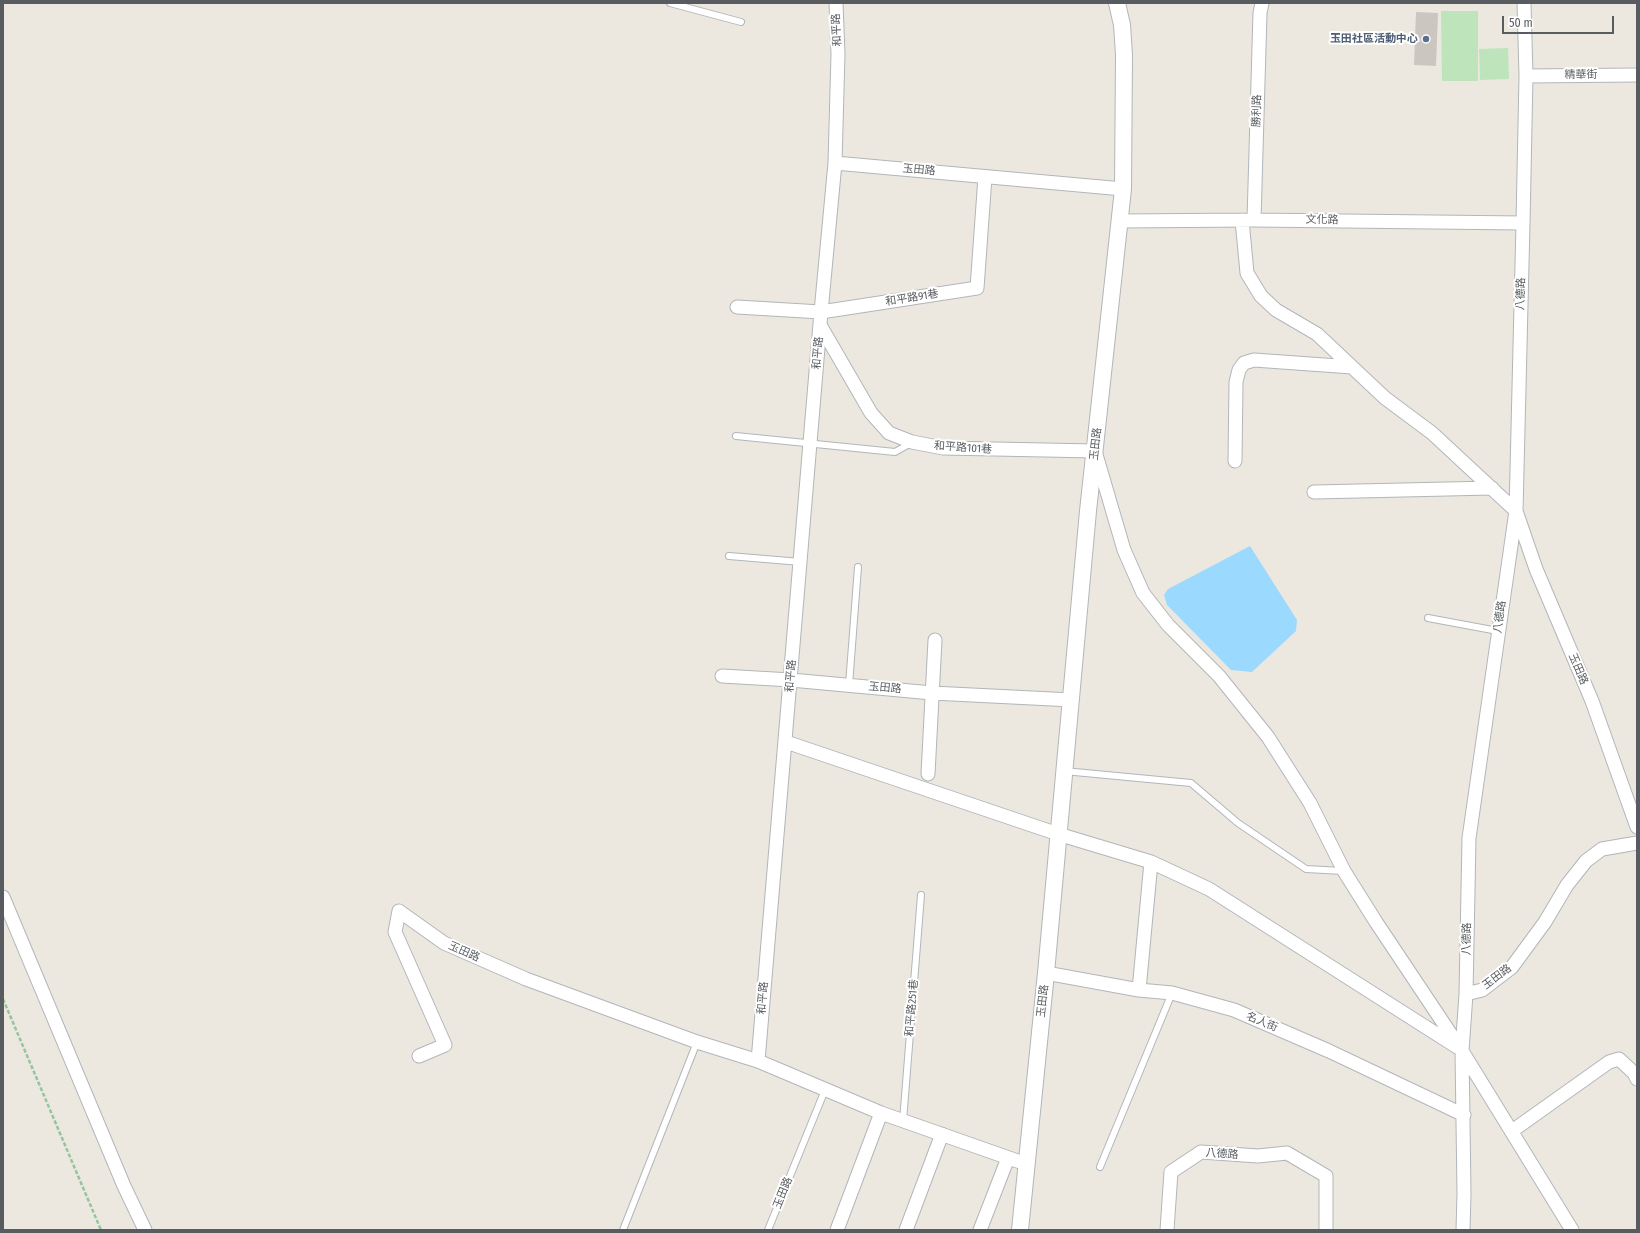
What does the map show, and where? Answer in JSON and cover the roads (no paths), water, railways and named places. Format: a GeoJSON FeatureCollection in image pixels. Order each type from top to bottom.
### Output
{"type":"FeatureCollection","features":[{"type":"Feature","properties":{"kind":"street","name":"和平路"},"geometry":{"type":"LineString","coordinates":[[758,1062],[821,312],[835,163],[838,54],[836,3]]}},
{"type":"Feature","properties":{"kind":"street","name":"玉田路"},"geometry":{"type":"LineString","coordinates":[[1020,1230],[1072,700],[1088,511],[1123,189],[1124,55],[1122,25],[1117,3]]}},
{"type":"Feature","properties":{"kind":"street","name":"勝利路"},"geometry":{"type":"LineString","coordinates":[[1262,3],[1260,13],[1248,220],[1247,272],[1261,296],[1276,310],[1317,334],[1386,398],[1432,433],[1516,511]]}},
{"type":"Feature","properties":{"kind":"street","name":"八德路"},"geometry":{"type":"LineString","coordinates":[[1463,1230],[1464,1115],[1462,1050],[1466,994],[1469,838],[1516,511],[1524,223],[1526,76],[1524,3]]}},
{"type":"Feature","properties":{"kind":"street","name":"精華街"},"geometry":{"type":"LineString","coordinates":[[1526,76],[1637,75]]}},
{"type":"Feature","properties":{"kind":"street","name":"玉田路"},"geometry":{"type":"LineString","coordinates":[[835,163],[1123,189]]}},
{"type":"Feature","properties":{"kind":"street","name":"和平路91巷"},"geometry":{"type":"LineString","coordinates":[[737,308],[821,312],[977,288],[986,176]]}},
{"type":"Feature","properties":{"kind":"street","name":"文化路"},"geometry":{"type":"LineString","coordinates":[[1120,221],[1248,220],[1524,223]]}},
{"type":"Feature","properties":{"kind":"street","name":"和平路101巷"},"geometry":{"type":"LineString","coordinates":[[820,325],[872,413],[889,433],[912,442],[951,449],[1095,451]]}},
{"type":"Feature","properties":{"kind":"street"},"geometry":{"type":"LineString","coordinates":[[1235,461],[1236,382],[1239,370],[1244,363],[1254,360],[1352,367]]}},
{"type":"Feature","properties":{"kind":"street"},"geometry":{"type":"LineString","coordinates":[[1095,451],[1124,550],[1143,594],[1168,625],[1219,676],[1268,737],[1310,803],[1344,871],[1376,922],[1462,1050],[1572,1230]]}},
{"type":"Feature","properties":{"kind":"street"},"geometry":{"type":"LineString","coordinates":[[1314,492],[1492,488]]}},
{"type":"Feature","properties":{"kind":"street","name":"玉田路"},"geometry":{"type":"LineString","coordinates":[[1516,511],[1536,569],[1592,701],[1637,827]]}},
{"type":"Feature","properties":{"kind":"street"},"geometry":{"type":"LineString","coordinates":[[928,774],[935,640]]}},
{"type":"Feature","properties":{"kind":"street","name":"玉田路"},"geometry":{"type":"LineString","coordinates":[[722,676],[791,680],[932,693],[1072,700]]}},
{"type":"Feature","properties":{"kind":"street"},"geometry":{"type":"LineString","coordinates":[[786,742],[1058,834],[1151,862],[1209,889],[1462,1050]]}},
{"type":"Feature","properties":{"kind":"street","name":"玉田路"},"geometry":{"type":"LineString","coordinates":[[1466,994],[1482,990],[1512,967],[1546,922],[1567,885],[1586,861],[1602,849],[1637,843]]}},
{"type":"Feature","properties":{"kind":"street"},"geometry":{"type":"LineString","coordinates":[[1139,990],[1151,862]]}},
{"type":"Feature","properties":{"kind":"street"},"geometry":{"type":"LineString","coordinates":[[3,897],[124,1186],[145,1230]]}},
{"type":"Feature","properties":{"kind":"street","name":"玉田路"},"geometry":{"type":"LineString","coordinates":[[419,1056],[445,1045],[395,932],[399,911],[444,943],[526,979],[697,1042],[758,1062]]}},
{"type":"Feature","properties":{"kind":"street","name":"名人街"},"geometry":{"type":"LineString","coordinates":[[1046,973],[1139,990],[1172,992],[1234,1010],[1329,1052],[1464,1115]]}},
{"type":"Feature","properties":{"kind":"street"},"geometry":{"type":"LineString","coordinates":[[1512,1131],[1609,1062],[1619,1059],[1637,1062]]}},
{"type":"Feature","properties":{"kind":"street"},"geometry":{"type":"LineString","coordinates":[[1619,1059],[1634,1073],[1637,1079]]}},
{"type":"Feature","properties":{"kind":"street"},"geometry":{"type":"LineString","coordinates":[[758,1062],[902,1121],[1026,1164]]}},
{"type":"Feature","properties":{"kind":"street"},"geometry":{"type":"LineString","coordinates":[[837,1230],[881,1113]]}},
{"type":"Feature","properties":{"kind":"street"},"geometry":{"type":"LineString","coordinates":[[906,1230],[942,1134]]}},
{"type":"Feature","properties":{"kind":"street","name":"八德路"},"geometry":{"type":"LineString","coordinates":[[1167,1230],[1170,1172],[1201,1152],[1258,1156],[1287,1153],[1326,1176],[1326,1230]]}},
{"type":"Feature","properties":{"kind":"street"},"geometry":{"type":"LineString","coordinates":[[980,1230],[1008,1158]]}},
{"type":"Feature","properties":{"kind":"lane"},"geometry":{"type":"LineString","coordinates":[[670,3],[741,22]]}},
{"type":"Feature","properties":{"kind":"lane"},"geometry":{"type":"LineString","coordinates":[[736,436],[895,452],[912,442]]}},
{"type":"Feature","properties":{"kind":"lane"},"geometry":{"type":"LineString","coordinates":[[729,556],[800,562]]}},
{"type":"Feature","properties":{"kind":"lane"},"geometry":{"type":"LineString","coordinates":[[849,685],[858,567]]}},
{"type":"Feature","properties":{"kind":"lane"},"geometry":{"type":"LineString","coordinates":[[1428,618],[1498,630]]}},
{"type":"Feature","properties":{"kind":"lane"},"geometry":{"type":"LineString","coordinates":[[1064,771],[1191,783],[1238,823],[1306,869],[1344,871]]}},
{"type":"Feature","properties":{"kind":"lane","name":"和平路251巷"},"geometry":{"type":"LineString","coordinates":[[902,1121],[921,895]]}},
{"type":"Feature","properties":{"kind":"lane"},"geometry":{"type":"LineString","coordinates":[[1100,1167],[1172,992]]}},
{"type":"Feature","properties":{"kind":"lane"},"geometry":{"type":"LineString","coordinates":[[623,1230],[697,1042]]}},
{"type":"Feature","properties":{"kind":"lane","name":"玉田路"},"geometry":{"type":"LineString","coordinates":[[768,1230],[826,1090]]}},
{"type":"Feature","properties":{"kind":"water"},"geometry":{"type":"Polygon","coordinates":[[[1250,546],[1297,620],[1296,631],[1252,672],[1231,670],[1167,605],[1164,595],[1168,589],[1250,546]]]}},
{"type":"Feature","properties":{"kind":"place","name":"玉田社區活動中心"},"geometry":{"type":"Point","coordinates":[1426,39]}}]}
